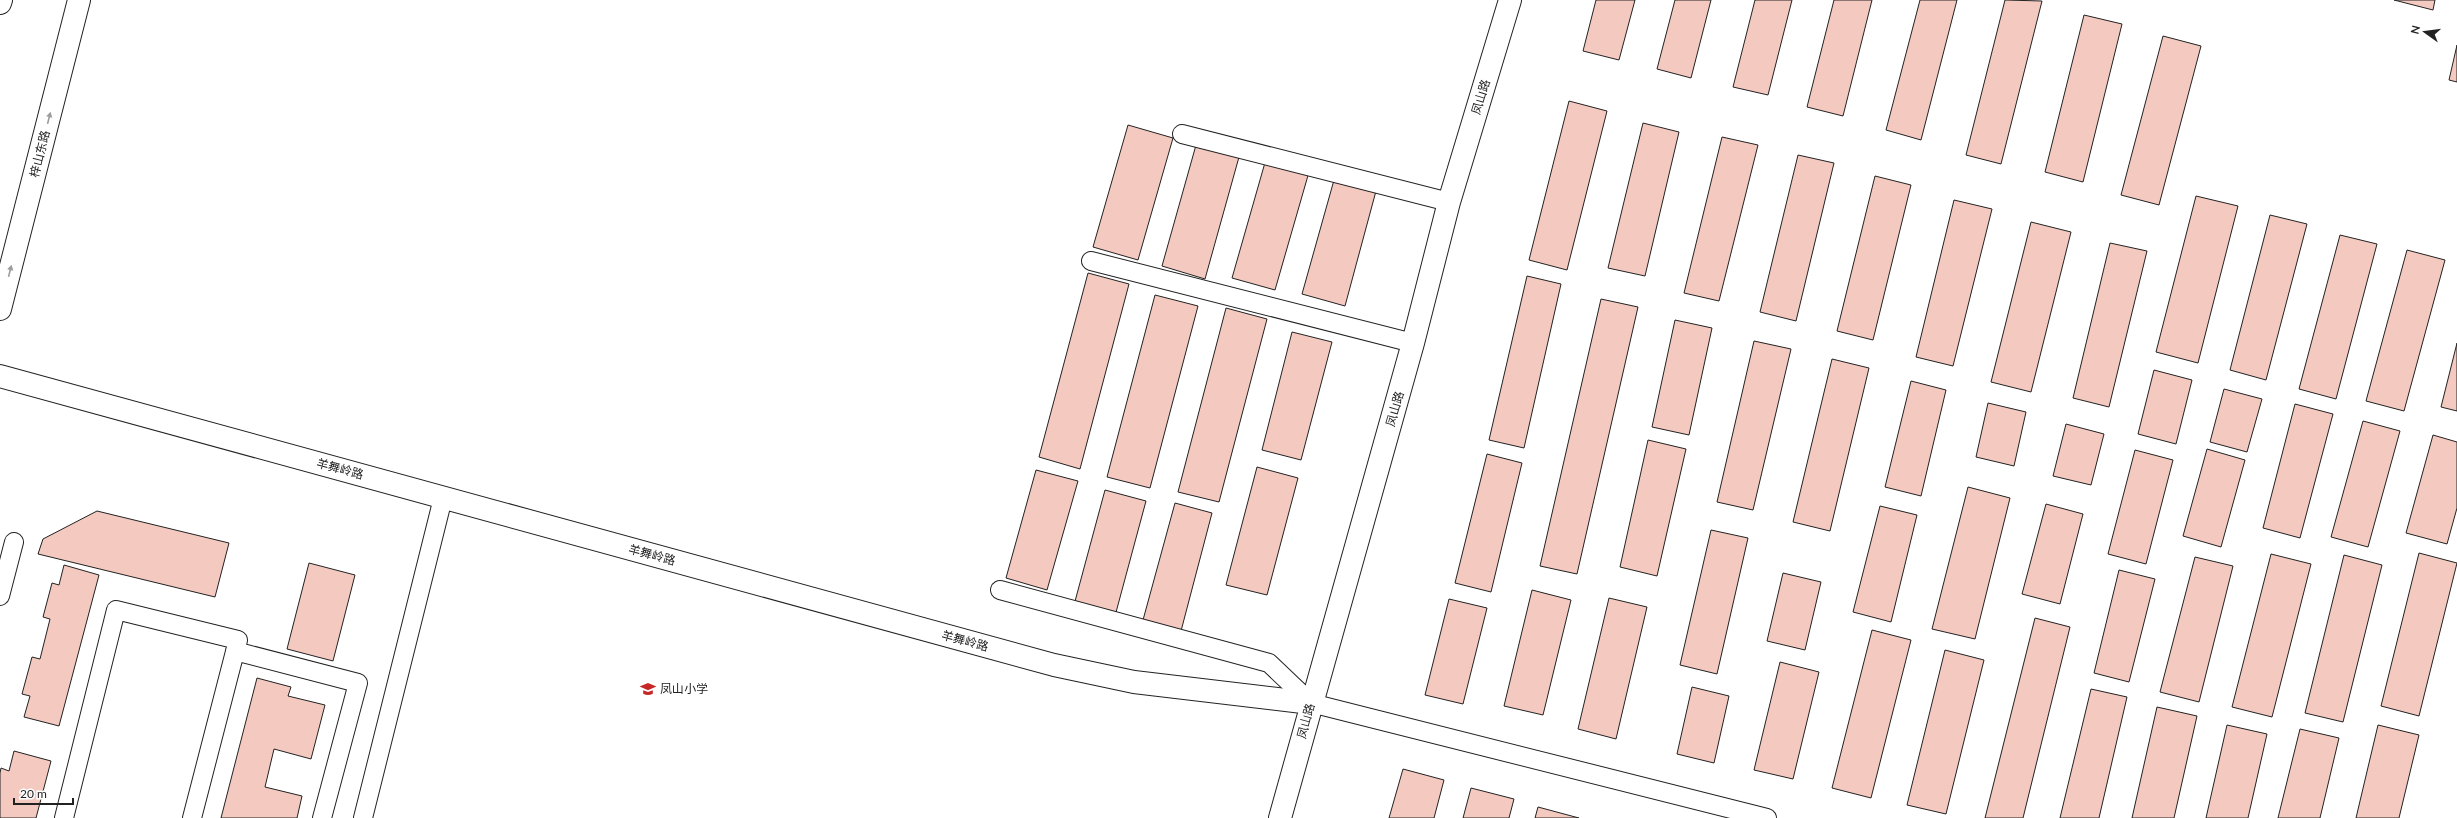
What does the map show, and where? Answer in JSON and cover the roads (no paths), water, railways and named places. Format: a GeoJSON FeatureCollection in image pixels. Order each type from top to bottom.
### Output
{"type":"FeatureCollection","features":[{"type":"Feature","properties":{"kind":"main road","name":"梓山东路"},"geometry":{"type":"LineString","coordinates":[[0,309],[79,0]]}},
{"type":"Feature","properties":{"kind":"main road","name":"凤山路"},"geometry":{"type":"LineString","coordinates":[[1280,818],[1413,343],[1449,202],[1510,0]]}},
{"type":"Feature","properties":{"kind":"main road","name":"羊舞岭路"},"geometry":{"type":"LineString","coordinates":[[0,376],[1054,665],[1134,682],[1311,703]]}},
{"type":"Feature","properties":{"kind":"street"},"geometry":{"type":"LineString","coordinates":[[1182,134],[1449,202]]}},
{"type":"Feature","properties":{"kind":"street"},"geometry":{"type":"LineString","coordinates":[[1091,261],[1413,343]]}},
{"type":"Feature","properties":{"kind":"street"},"geometry":{"type":"LineString","coordinates":[[363,818],[443,498]]}},
{"type":"Feature","properties":{"kind":"street"},"geometry":{"type":"LineString","coordinates":[[0,596],[14,542]]}},
{"type":"Feature","properties":{"kind":"street"},"geometry":{"type":"LineString","coordinates":[[1000,590],[1269,663],[1311,703],[1767,818]]}},
{"type":"Feature","properties":{"kind":"street"},"geometry":{"type":"LineString","coordinates":[[64,818],[116,610],[238,640],[192,818]]}},
{"type":"Feature","properties":{"kind":"street"},"geometry":{"type":"LineString","coordinates":[[235,651],[358,683],[322,818]]}},
{"type":"Feature","properties":{"kind":"place","name":"凤山小学"},"geometry":{"type":"Point","coordinates":[648,689]}}]}
